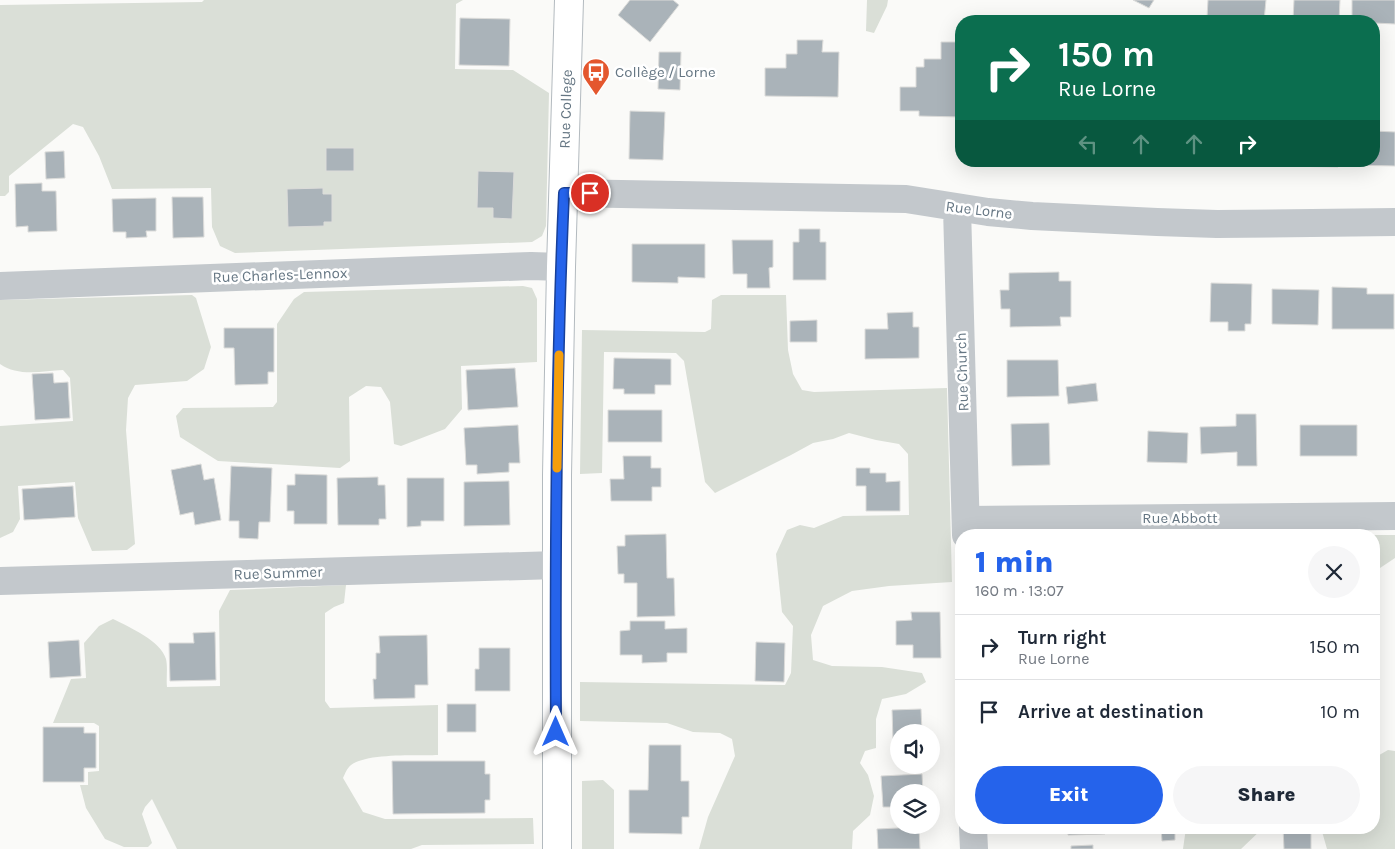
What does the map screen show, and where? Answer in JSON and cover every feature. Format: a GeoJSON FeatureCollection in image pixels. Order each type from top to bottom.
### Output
{"type":"FeatureCollection","features":[{"type":"Feature","properties":{"kind":"street","name":"Rue College"},"geometry":{"type":"LineString","coordinates":[[557,849],[557,465],[569,0]]}},
{"type":"Feature","properties":{"kind":"street","name":"Rue Lorne"},"geometry":{"type":"LineString","coordinates":[[564,193],[906,199],[957,208],[1032,216],[1157,222],[1217,224],[1395,222]]}},
{"type":"Feature","properties":{"kind":"street","name":"Rue Church"},"geometry":{"type":"LineString","coordinates":[[957,208],[966,527]]}},
{"type":"Feature","properties":{"kind":"street","name":"Rue Charles-Lennox"},"geometry":{"type":"LineString","coordinates":[[0,286],[531,266],[561,267]]}},
{"type":"Feature","properties":{"kind":"street","name":"Rue Abbott"},"geometry":{"type":"LineString","coordinates":[[966,527],[1395,516]]}},
{"type":"Feature","properties":{"kind":"street","name":"Rue Summer"},"geometry":{"type":"LineString","coordinates":[[0,581],[557,565]]}},
{"type":"Feature","properties":{"kind":"street"},"geometry":{"type":"LineString","coordinates":[[974,834],[974,849]]}},
{"type":"Feature","properties":{"kind":"shaded area"},"geometry":{"type":"Polygon","coordinates":[[[204,0],[463,0],[456,4],[455,69],[513,70],[549,93],[546,226],[542,236],[532,242],[235,253],[220,246],[212,227],[211,188],[112,189],[99,156],[83,127],[73,124],[9,176],[9,192],[5,196],[0,196],[0,5],[202,2],[204,0]]]}},
{"type":"Feature","properties":{"kind":"shaded area"},"geometry":{"type":"Polygon","coordinates":[[[867,0],[888,0],[874,33],[866,31],[867,0]]]}},
{"type":"Feature","properties":{"kind":"shaded area"},"geometry":{"type":"Polygon","coordinates":[[[523,286],[532,288],[537,299],[537,362],[461,366],[462,409],[445,429],[401,446],[394,444],[390,402],[381,387],[366,386],[349,397],[350,461],[340,468],[218,461],[180,437],[176,416],[183,408],[273,407],[277,402],[277,324],[294,299],[304,292],[523,286]]]}},
{"type":"Feature","properties":{"kind":"shaded area"},"geometry":{"type":"Polygon","coordinates":[[[192,295],[196,298],[211,347],[204,369],[187,381],[135,385],[128,398],[126,430],[135,544],[127,550],[92,551],[78,518],[75,482],[18,486],[20,519],[13,532],[0,538],[0,426],[73,421],[70,378],[63,370],[23,372],[15,371],[0,364],[0,300],[192,295]]]}},
{"type":"Feature","properties":{"kind":"shaded area"},"geometry":{"type":"Polygon","coordinates":[[[721,295],[786,295],[788,350],[793,374],[802,390],[814,392],[947,388],[952,582],[889,586],[852,591],[823,606],[811,635],[813,660],[832,666],[882,667],[922,673],[926,682],[906,694],[882,699],[876,719],[876,748],[865,751],[860,763],[868,775],[874,796],[870,815],[853,831],[852,849],[699,849],[708,817],[735,756],[732,739],[720,733],[693,732],[667,723],[580,721],[580,682],[785,685],[791,673],[793,626],[782,612],[776,554],[787,530],[800,525],[814,528],[843,516],[909,515],[908,454],[899,444],[849,433],[813,443],[715,493],[705,482],[684,361],[676,353],[604,352],[602,473],[580,474],[582,330],[705,332],[711,329],[712,300],[721,295]]]}},
{"type":"Feature","properties":{"kind":"shaded area"},"geometry":{"type":"Polygon","coordinates":[[[1380,535],[1395,535],[1395,558],[1380,568],[1380,535]]]}},
{"type":"Feature","properties":{"kind":"shaded area"},"geometry":{"type":"Polygon","coordinates":[[[346,585],[344,603],[325,613],[325,701],[330,708],[438,705],[438,755],[378,757],[356,762],[347,769],[343,778],[363,812],[385,819],[533,818],[534,844],[422,845],[411,849],[177,849],[152,799],[142,814],[152,843],[148,847],[124,847],[105,839],[86,808],[80,785],[88,785],[88,772],[99,771],[99,726],[94,723],[53,723],[71,679],[86,678],[84,643],[99,626],[113,619],[144,635],[158,646],[166,659],[167,687],[220,686],[219,611],[230,590],[346,585]]]}},
{"type":"Feature","properties":{"kind":"shaded area"},"geometry":{"type":"Polygon","coordinates":[[[1388,750],[1395,751],[1395,849],[1327,849],[1323,834],[1380,834],[1380,755],[1388,750]]]}},
{"type":"Feature","properties":{"kind":"shaded area"},"geometry":{"type":"Polygon","coordinates":[[[603,780],[614,790],[614,849],[582,849],[582,781],[603,780]]]}},
{"type":"Feature","properties":{"kind":"shaded area"},"geometry":{"type":"Polygon","coordinates":[[[1185,834],[1257,834],[1241,849],[1183,849],[1185,834]]]}},
{"type":"Feature","properties":{"kind":"building"},"geometry":{"type":"Polygon","coordinates":[[[630,0],[673,0],[679,5],[650,42],[618,15],[630,0]]]}},
{"type":"Feature","properties":{"kind":"building"},"geometry":{"type":"Polygon","coordinates":[[[1133,0],[1154,0],[1149,8],[1133,0]]]}},
{"type":"Feature","properties":{"kind":"building"},"geometry":{"type":"Polygon","coordinates":[[[1208,0],[1266,0],[1265,15],[1207,15],[1208,0]]]}},
{"type":"Feature","properties":{"kind":"building"},"geometry":{"type":"Polygon","coordinates":[[[1294,0],[1340,0],[1339,15],[1293,15],[1294,0]]]}},
{"type":"Feature","properties":{"kind":"building"},"geometry":{"type":"Polygon","coordinates":[[[1352,0],[1395,0],[1395,24],[1380,23],[1380,15],[1352,15],[1352,0]]]}},
{"type":"Feature","properties":{"kind":"building"},"geometry":{"type":"Polygon","coordinates":[[[460,18],[510,19],[509,66],[459,65],[460,18]]]}},
{"type":"Feature","properties":{"kind":"building"},"geometry":{"type":"Polygon","coordinates":[[[797,40],[823,40],[822,52],[839,52],[838,97],[765,96],[765,68],[786,68],[786,54],[797,54],[797,40]]]}},
{"type":"Feature","properties":{"kind":"building"},"geometry":{"type":"Polygon","coordinates":[[[941,42],[955,42],[955,117],[919,116],[919,111],[900,111],[900,87],[916,87],[916,67],[924,67],[924,59],[941,59],[941,42]]]}},
{"type":"Feature","properties":{"kind":"building"},"geometry":{"type":"Polygon","coordinates":[[[659,52],[681,52],[680,90],[658,89],[659,52]]]}},
{"type":"Feature","properties":{"kind":"building"},"geometry":{"type":"Polygon","coordinates":[[[630,111],[665,112],[663,160],[629,159],[630,111]]]}},
{"type":"Feature","properties":{"kind":"building"},"geometry":{"type":"Polygon","coordinates":[[[1380,131],[1395,132],[1395,166],[1380,166],[1380,131]]]}},
{"type":"Feature","properties":{"kind":"building"},"geometry":{"type":"Polygon","coordinates":[[[326,148],[354,148],[354,171],[326,171],[326,148]]]}},
{"type":"Feature","properties":{"kind":"building"},"geometry":{"type":"Polygon","coordinates":[[[64,151],[65,178],[46,179],[45,152],[64,151]]]}},
{"type":"Feature","properties":{"kind":"building"},"geometry":{"type":"Polygon","coordinates":[[[478,171],[514,172],[512,219],[493,218],[493,208],[477,208],[478,171]]]}},
{"type":"Feature","properties":{"kind":"building"},"geometry":{"type":"Polygon","coordinates":[[[42,183],[42,191],[56,191],[57,231],[28,232],[28,226],[16,227],[15,184],[42,183]]]}},
{"type":"Feature","properties":{"kind":"building"},"geometry":{"type":"Polygon","coordinates":[[[323,188],[323,194],[332,194],[332,222],[324,222],[324,226],[288,227],[287,189],[323,188]]]}},
{"type":"Feature","properties":{"kind":"building"},"geometry":{"type":"Polygon","coordinates":[[[172,197],[203,197],[204,237],[173,238],[172,197]]]}},
{"type":"Feature","properties":{"kind":"building"},"geometry":{"type":"Polygon","coordinates":[[[156,198],[156,231],[146,231],[147,237],[126,238],[126,232],[113,232],[112,199],[156,198]]]}},
{"type":"Feature","properties":{"kind":"building"},"geometry":{"type":"Polygon","coordinates":[[[799,229],[820,229],[820,242],[826,242],[826,280],[793,280],[793,242],[799,242],[799,229]]]}},
{"type":"Feature","properties":{"kind":"building"},"geometry":{"type":"Polygon","coordinates":[[[732,240],[773,240],[773,267],[769,268],[770,288],[747,288],[747,274],[733,274],[732,240]]]}},
{"type":"Feature","properties":{"kind":"building"},"geometry":{"type":"Polygon","coordinates":[[[632,244],[705,244],[705,278],[678,277],[678,283],[632,282],[632,244]]]}},
{"type":"Feature","properties":{"kind":"building"},"geometry":{"type":"Polygon","coordinates":[[[1059,272],[1059,281],[1071,281],[1071,317],[1060,317],[1061,326],[1010,327],[1010,309],[1001,309],[1000,290],[1009,290],[1009,273],[1059,272]]]}},
{"type":"Feature","properties":{"kind":"building"},"geometry":{"type":"Polygon","coordinates":[[[1211,283],[1252,284],[1251,324],[1245,324],[1245,331],[1228,331],[1228,322],[1210,322],[1211,283]]]}},
{"type":"Feature","properties":{"kind":"building"},"geometry":{"type":"Polygon","coordinates":[[[1332,287],[1367,288],[1367,294],[1394,294],[1394,329],[1332,329],[1332,287]]]}},
{"type":"Feature","properties":{"kind":"building"},"geometry":{"type":"Polygon","coordinates":[[[1272,289],[1319,290],[1318,325],[1272,324],[1272,289]]]}},
{"type":"Feature","properties":{"kind":"building"},"geometry":{"type":"Polygon","coordinates":[[[913,312],[913,327],[919,327],[919,358],[865,359],[865,329],[888,329],[887,313],[913,312]]]}},
{"type":"Feature","properties":{"kind":"building"},"geometry":{"type":"Polygon","coordinates":[[[817,320],[817,342],[790,342],[790,321],[817,320]]]}},
{"type":"Feature","properties":{"kind":"building"},"geometry":{"type":"Polygon","coordinates":[[[224,328],[274,328],[274,372],[268,372],[268,384],[235,385],[234,348],[224,348],[224,328]]]}},
{"type":"Feature","properties":{"kind":"building"},"geometry":{"type":"Polygon","coordinates":[[[614,358],[671,359],[671,385],[655,385],[655,394],[624,394],[624,389],[613,389],[614,358]]]}},
{"type":"Feature","properties":{"kind":"building"},"geometry":{"type":"Polygon","coordinates":[[[1007,360],[1058,360],[1059,396],[1007,397],[1007,360]]]}},
{"type":"Feature","properties":{"kind":"building"},"geometry":{"type":"Polygon","coordinates":[[[515,368],[518,407],[468,410],[466,370],[515,368]]]}},
{"type":"Feature","properties":{"kind":"building"},"geometry":{"type":"Polygon","coordinates":[[[53,373],[54,383],[68,382],[70,418],[35,420],[32,374],[53,373]]]}},
{"type":"Feature","properties":{"kind":"building"},"geometry":{"type":"Polygon","coordinates":[[[1096,383],[1098,401],[1068,404],[1066,387],[1096,383]]]}},
{"type":"Feature","properties":{"kind":"building"},"geometry":{"type":"Polygon","coordinates":[[[608,410],[662,410],[662,442],[608,442],[608,410]]]}},
{"type":"Feature","properties":{"kind":"building"},"geometry":{"type":"Polygon","coordinates":[[[1236,414],[1256,414],[1257,466],[1237,466],[1237,452],[1201,454],[1200,427],[1236,426],[1236,414]]]}},
{"type":"Feature","properties":{"kind":"building"},"geometry":{"type":"Polygon","coordinates":[[[1049,423],[1050,465],[1012,466],[1011,424],[1049,423]]]}},
{"type":"Feature","properties":{"kind":"building"},"geometry":{"type":"Polygon","coordinates":[[[518,425],[520,463],[509,463],[509,472],[477,474],[477,465],[466,465],[464,428],[518,425]]]}},
{"type":"Feature","properties":{"kind":"building"},"geometry":{"type":"Polygon","coordinates":[[[1300,425],[1357,425],[1357,456],[1300,456],[1300,425]]]}},
{"type":"Feature","properties":{"kind":"building"},"geometry":{"type":"Polygon","coordinates":[[[1148,431],[1188,433],[1187,463],[1147,462],[1148,431]]]}},
{"type":"Feature","properties":{"kind":"building"},"geometry":{"type":"Polygon","coordinates":[[[623,456],[651,456],[651,468],[661,468],[661,487],[652,487],[652,501],[611,501],[610,479],[624,479],[623,456]]]}},
{"type":"Feature","properties":{"kind":"building"},"geometry":{"type":"Polygon","coordinates":[[[201,464],[204,480],[214,478],[221,520],[195,525],[193,512],[180,515],[171,470],[201,464]]]}},
{"type":"Feature","properties":{"kind":"building"},"geometry":{"type":"Polygon","coordinates":[[[231,466],[272,468],[270,522],[259,522],[258,539],[239,538],[239,521],[229,521],[231,466]]]}},
{"type":"Feature","properties":{"kind":"building"},"geometry":{"type":"Polygon","coordinates":[[[856,468],[870,468],[870,473],[886,473],[886,482],[900,481],[900,511],[866,511],[866,486],[856,486],[856,468]]]}},
{"type":"Feature","properties":{"kind":"building"},"geometry":{"type":"Polygon","coordinates":[[[295,474],[327,475],[327,524],[294,524],[294,511],[287,511],[287,485],[295,485],[295,474]]]}},
{"type":"Feature","properties":{"kind":"building"},"geometry":{"type":"Polygon","coordinates":[[[378,477],[378,485],[385,485],[386,519],[379,519],[379,525],[338,525],[337,478],[378,477]]]}},
{"type":"Feature","properties":{"kind":"building"},"geometry":{"type":"Polygon","coordinates":[[[407,478],[444,478],[444,521],[421,521],[421,526],[407,527],[407,478]]]}},
{"type":"Feature","properties":{"kind":"building"},"geometry":{"type":"Polygon","coordinates":[[[509,481],[510,525],[464,526],[464,482],[509,481]]]}},
{"type":"Feature","properties":{"kind":"building"},"geometry":{"type":"Polygon","coordinates":[[[73,486],[75,517],[24,520],[22,489],[73,486]]]}},
{"type":"Feature","properties":{"kind":"building"},"geometry":{"type":"Polygon","coordinates":[[[666,534],[667,578],[674,578],[675,616],[637,617],[637,583],[624,583],[624,574],[618,574],[617,546],[625,546],[625,535],[666,534]]]}},
{"type":"Feature","properties":{"kind":"building"},"geometry":{"type":"Polygon","coordinates":[[[911,612],[940,612],[941,658],[913,658],[913,645],[896,645],[896,621],[912,620],[911,612]]]}},
{"type":"Feature","properties":{"kind":"building"},"geometry":{"type":"Polygon","coordinates":[[[630,621],[665,621],[665,629],[687,628],[687,653],[667,653],[667,662],[642,663],[642,655],[620,655],[620,631],[630,630],[630,621]]]}},
{"type":"Feature","properties":{"kind":"building"},"geometry":{"type":"Polygon","coordinates":[[[215,632],[216,680],[170,681],[169,643],[194,643],[193,633],[215,632]]]}},
{"type":"Feature","properties":{"kind":"building"},"geometry":{"type":"Polygon","coordinates":[[[427,635],[428,685],[415,685],[415,698],[374,699],[373,679],[376,679],[376,653],[380,653],[379,636],[427,635]]]}},
{"type":"Feature","properties":{"kind":"building"},"geometry":{"type":"Polygon","coordinates":[[[79,640],[81,676],[50,678],[48,642],[79,640]]]}},
{"type":"Feature","properties":{"kind":"building"},"geometry":{"type":"Polygon","coordinates":[[[756,642],[785,643],[784,682],[755,681],[756,642]]]}},
{"type":"Feature","properties":{"kind":"building"},"geometry":{"type":"Polygon","coordinates":[[[479,648],[510,648],[510,691],[475,691],[475,669],[479,669],[479,648]]]}},
{"type":"Feature","properties":{"kind":"building"},"geometry":{"type":"Polygon","coordinates":[[[447,704],[476,704],[476,732],[447,732],[447,704]]]}},
{"type":"Feature","properties":{"kind":"building"},"geometry":{"type":"Polygon","coordinates":[[[921,709],[922,724],[892,724],[892,710],[921,709]]]}},
{"type":"Feature","properties":{"kind":"building"},"geometry":{"type":"Polygon","coordinates":[[[43,727],[84,727],[84,733],[96,733],[96,768],[84,768],[84,782],[43,782],[43,727]]]}},
{"type":"Feature","properties":{"kind":"building"},"geometry":{"type":"Polygon","coordinates":[[[649,745],[681,745],[681,781],[689,781],[689,817],[682,817],[682,834],[629,833],[629,790],[648,790],[649,745]]]}},
{"type":"Feature","properties":{"kind":"building"},"geometry":{"type":"Polygon","coordinates":[[[392,761],[485,761],[485,774],[490,774],[490,800],[485,800],[485,813],[393,814],[392,761]]]}},
{"type":"Feature","properties":{"kind":"building"},"geometry":{"type":"Polygon","coordinates":[[[922,774],[923,784],[890,784],[890,807],[883,807],[881,776],[922,774]]]}},
{"type":"Feature","properties":{"kind":"building"},"geometry":{"type":"Polygon","coordinates":[[[890,828],[890,834],[919,834],[920,849],[878,849],[877,829],[890,828]]]}},
{"type":"Feature","properties":{"kind":"building"},"geometry":{"type":"Polygon","coordinates":[[[1068,834],[1105,834],[1068,835],[1068,834]]]}},
{"type":"Feature","properties":{"kind":"building"},"geometry":{"type":"Polygon","coordinates":[[[1161,834],[1175,834],[1175,840],[1162,841],[1161,834]]]}},
{"type":"Feature","properties":{"kind":"building"},"geometry":{"type":"Polygon","coordinates":[[[1283,834],[1311,834],[1311,849],[1284,849],[1283,834]]]}},
{"type":"Feature","properties":{"kind":"building"},"geometry":{"type":"Polygon","coordinates":[[[1093,845],[1093,849],[1071,849],[1071,846],[1093,845]]]}},
{"type":"Feature","properties":{"kind":"slow traffic"},"geometry":{"type":"LineString","coordinates":[[557,468],[559,355]]}},
{"type":"Feature","properties":{"kind":"place","name":"Collège / Lorne"},"geometry":{"type":"Point","coordinates":[596,96]}},
{"type":"Feature","properties":{"kind":"route"},"geometry":{"type":"LineString","coordinates":[[556,732],[557,456],[564,193],[590,193]]}}]}
